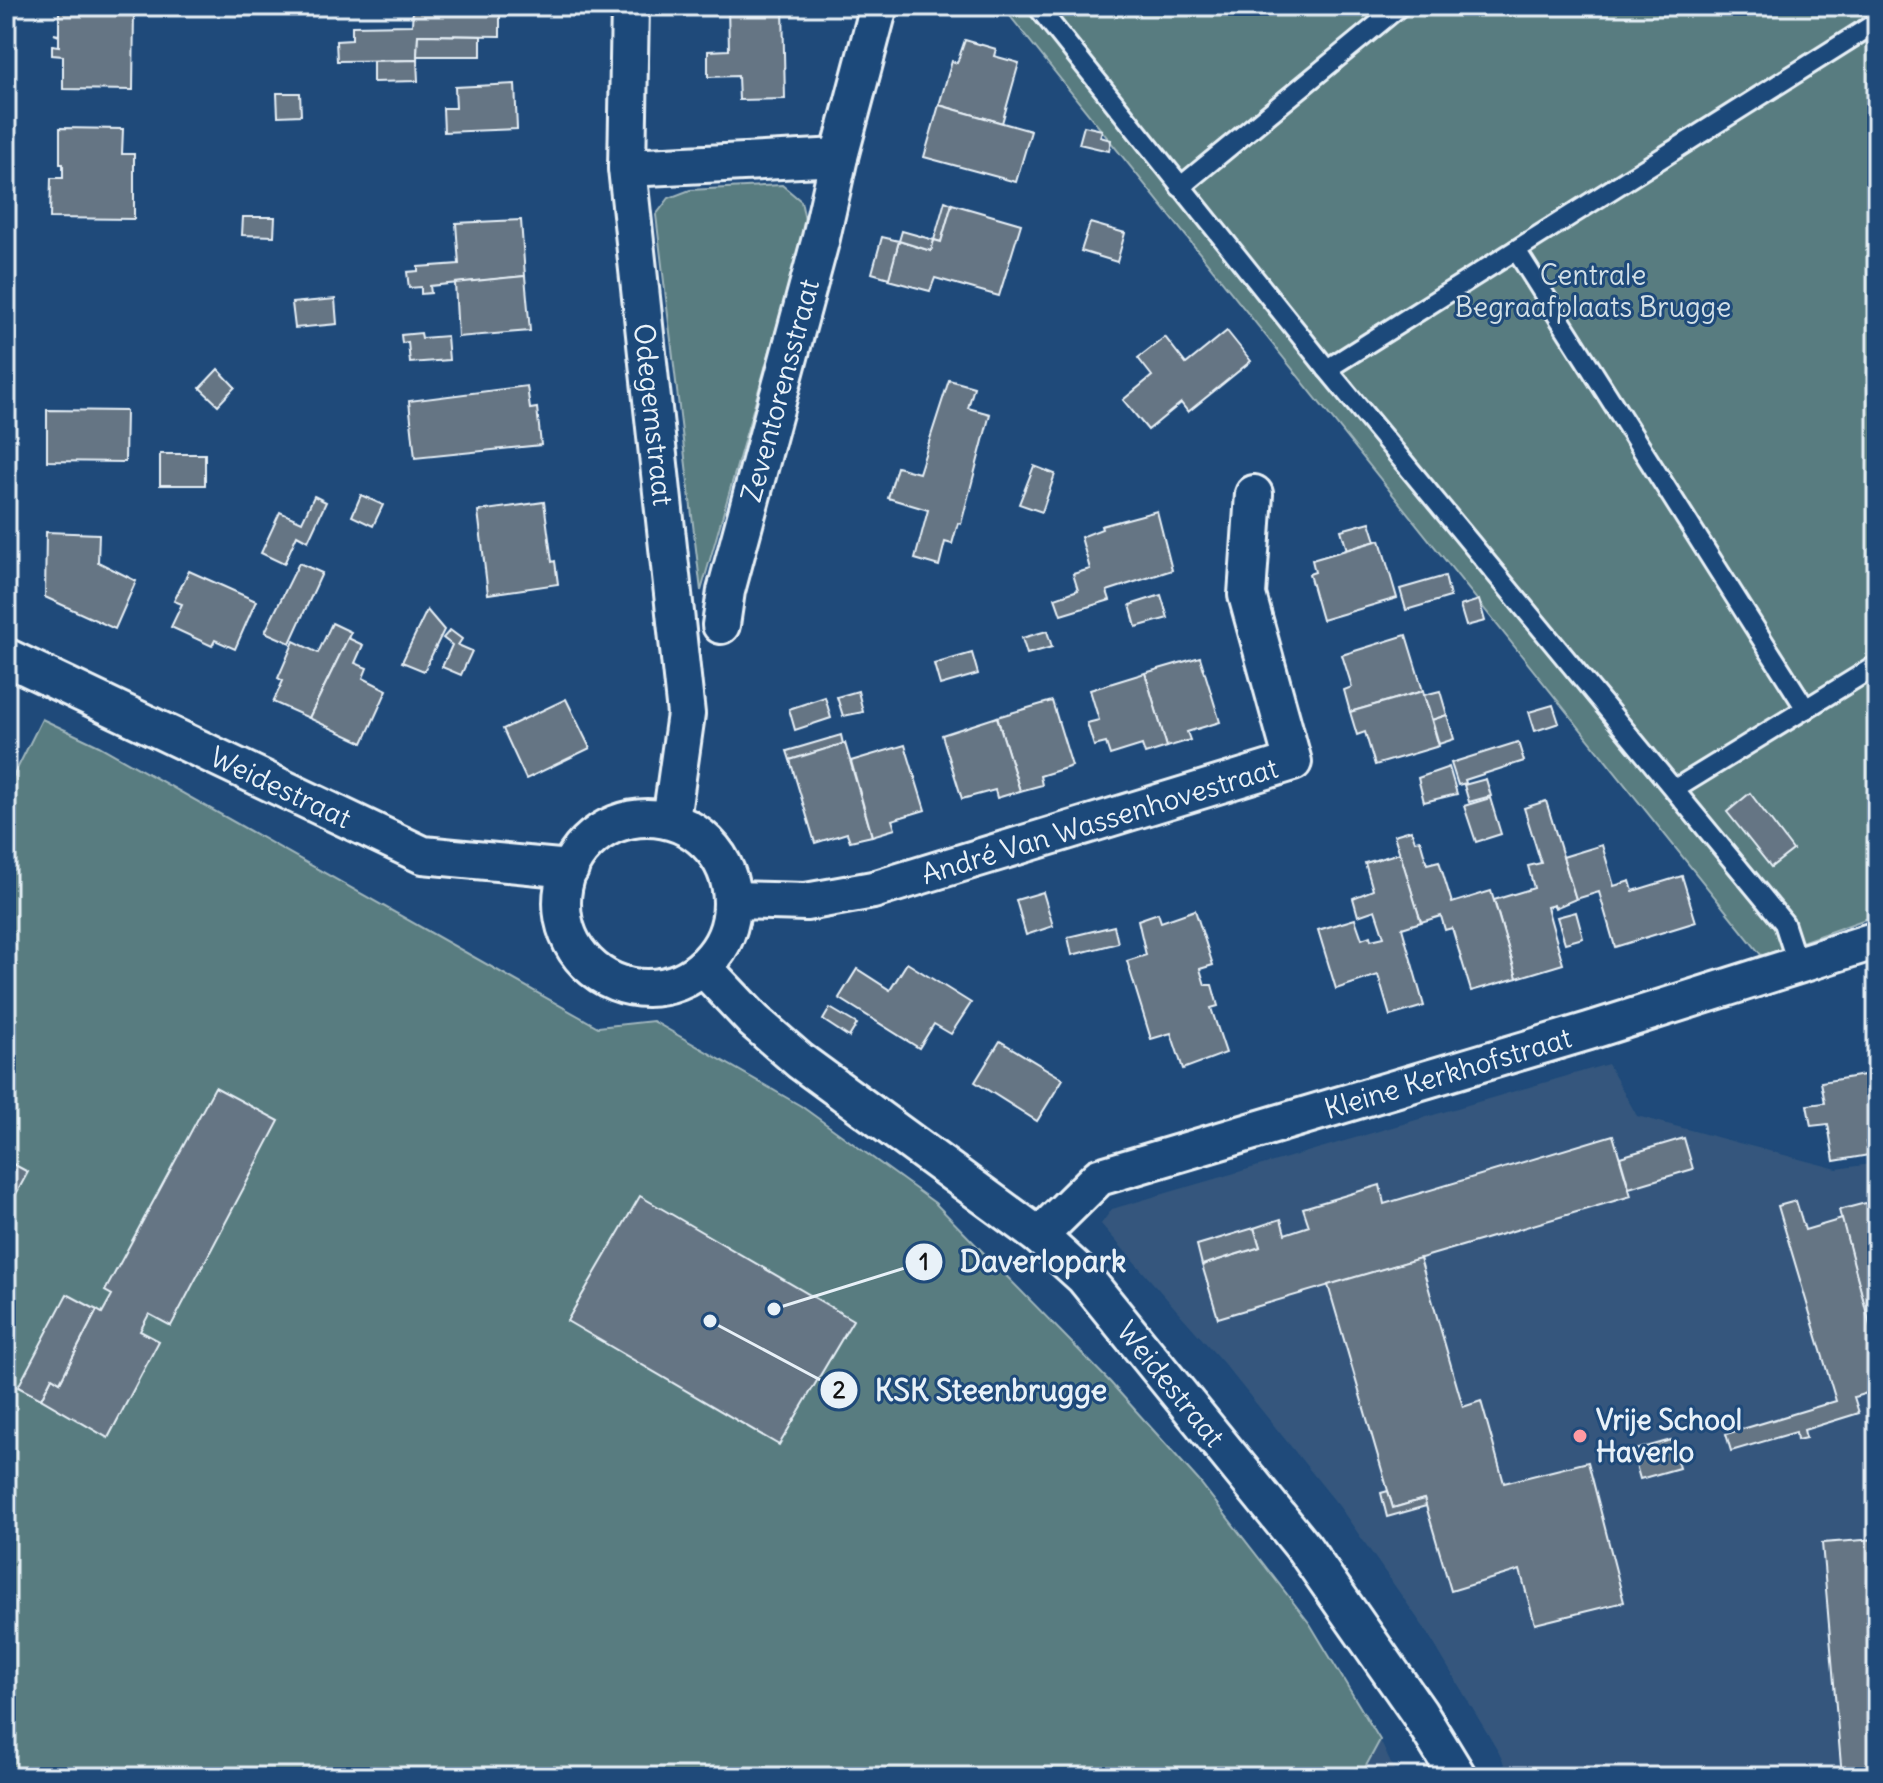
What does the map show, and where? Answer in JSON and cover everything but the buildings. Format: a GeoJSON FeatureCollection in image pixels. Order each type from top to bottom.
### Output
{"type":"FeatureCollection","features":[{"type":"Feature","properties":{"kind":"street","name":"Odegemstraat"},"geometry":{"type":"LineString","coordinates":[[630,6],[627,168],[686,714],[671,820]]}},
{"type":"Feature","properties":{"kind":"street","name":"Zeventorensstraat"},"geometry":{"type":"LineString","coordinates":[[721,625],[726,591],[821,238],[879,6]]}},
{"type":"Feature","properties":{"kind":"street"},"geometry":{"type":"LineString","coordinates":[[627,168],[839,157]]}},
{"type":"Feature","properties":{"kind":"street","name":"André Van Wassenhovestraat"},"geometry":{"type":"LineString","coordinates":[[733,900],[806,902],[873,890],[1293,762],[1247,595],[1254,494]]}},
{"type":"Feature","properties":{"kind":"street","name":"Weidestraat"},"geometry":{"type":"LineString","coordinates":[[6,657],[423,855],[570,869]]}},
{"type":"Feature","properties":{"kind":"street"},"geometry":{"type":"LineString","coordinates":[[641,817],[671,820],[701,836],[727,871],[733,900],[732,916],[722,943],[703,967],[670,985],[640,988],[624,985],[597,972],[577,951],[568,935],[562,906],[565,876],[580,849],[602,830],[641,817]]}},
{"type":"Feature","properties":{"kind":"street","name":"Kleine Kerkhofstraat"},"geometry":{"type":"LineString","coordinates":[[1039,1236],[1099,1177],[1574,1036],[1877,940]]}},
{"type":"Feature","properties":{"kind":"street","name":"Weidestraat"},"geometry":{"type":"LineString","coordinates":[[703,967],[754,1021],[800,1061],[1039,1236],[1084,1277],[1304,1548],[1419,1713],[1458,1777]]}},
{"type":"Feature","properties":{"kind":"lane"},"geometry":{"type":"LineString","coordinates":[[1037,6],[1327,369],[1784,923],[1798,966]]}},
{"type":"Feature","properties":{"kind":"lane"},"geometry":{"type":"LineString","coordinates":[[1180,187],[1400,6]]}},
{"type":"Feature","properties":{"kind":"lane"},"geometry":{"type":"LineString","coordinates":[[1327,369],[1877,22]]}},
{"type":"Feature","properties":{"kind":"lane"},"geometry":{"type":"LineString","coordinates":[[1516,250],[1806,709]]}},
{"type":"Feature","properties":{"kind":"lane"},"geometry":{"type":"LineString","coordinates":[[1675,789],[1877,665]]}},
{"type":"Feature","properties":{"kind":"shaded area","name":"Vrije School Haverlo"},"geometry":{"type":"Polygon","coordinates":[[[1608,1064],[1637,1116],[1837,1169],[1877,1163],[1877,1777],[1510,1777],[1427,1632],[1339,1506],[1225,1365],[1101,1224],[1112,1209],[1608,1064]]]}},
{"type":"Feature","properties":{"kind":"shaded area"},"geometry":{"type":"Polygon","coordinates":[[[1380,1740],[1397,1777],[1360,1777],[1380,1740]]]}},
{"type":"Feature","properties":{"kind":"green space","name":"Centrale Begraafplaats Brugge"},"geometry":{"type":"Polygon","coordinates":[[[1002,6],[1877,6],[1877,915],[1762,956],[1002,6]]]}},
{"type":"Feature","properties":{"kind":"green space"},"geometry":{"type":"Polygon","coordinates":[[[782,185],[801,201],[806,225],[701,591],[656,215],[669,198],[690,190],[782,185]]]}},
{"type":"Feature","properties":{"kind":"green space"},"geometry":{"type":"Polygon","coordinates":[[[42,719],[99,746],[598,1027],[653,1021],[801,1106],[935,1203],[1110,1382],[1199,1481],[1310,1624],[1380,1740],[1360,1777],[6,1777],[6,791],[42,719]]]}},
{"type":"Feature","properties":{"kind":"place","name":"Daverlopark"},"geometry":{"type":"Point","coordinates":[774,1309]}},
{"type":"Feature","properties":{"kind":"place","name":"KSK Steenbrugge"},"geometry":{"type":"Point","coordinates":[710,1321]}},
{"type":"Feature","properties":{"kind":"place","name":"Vrije School Haverlo"},"geometry":{"type":"Point","coordinates":[1580,1436]}}]}
